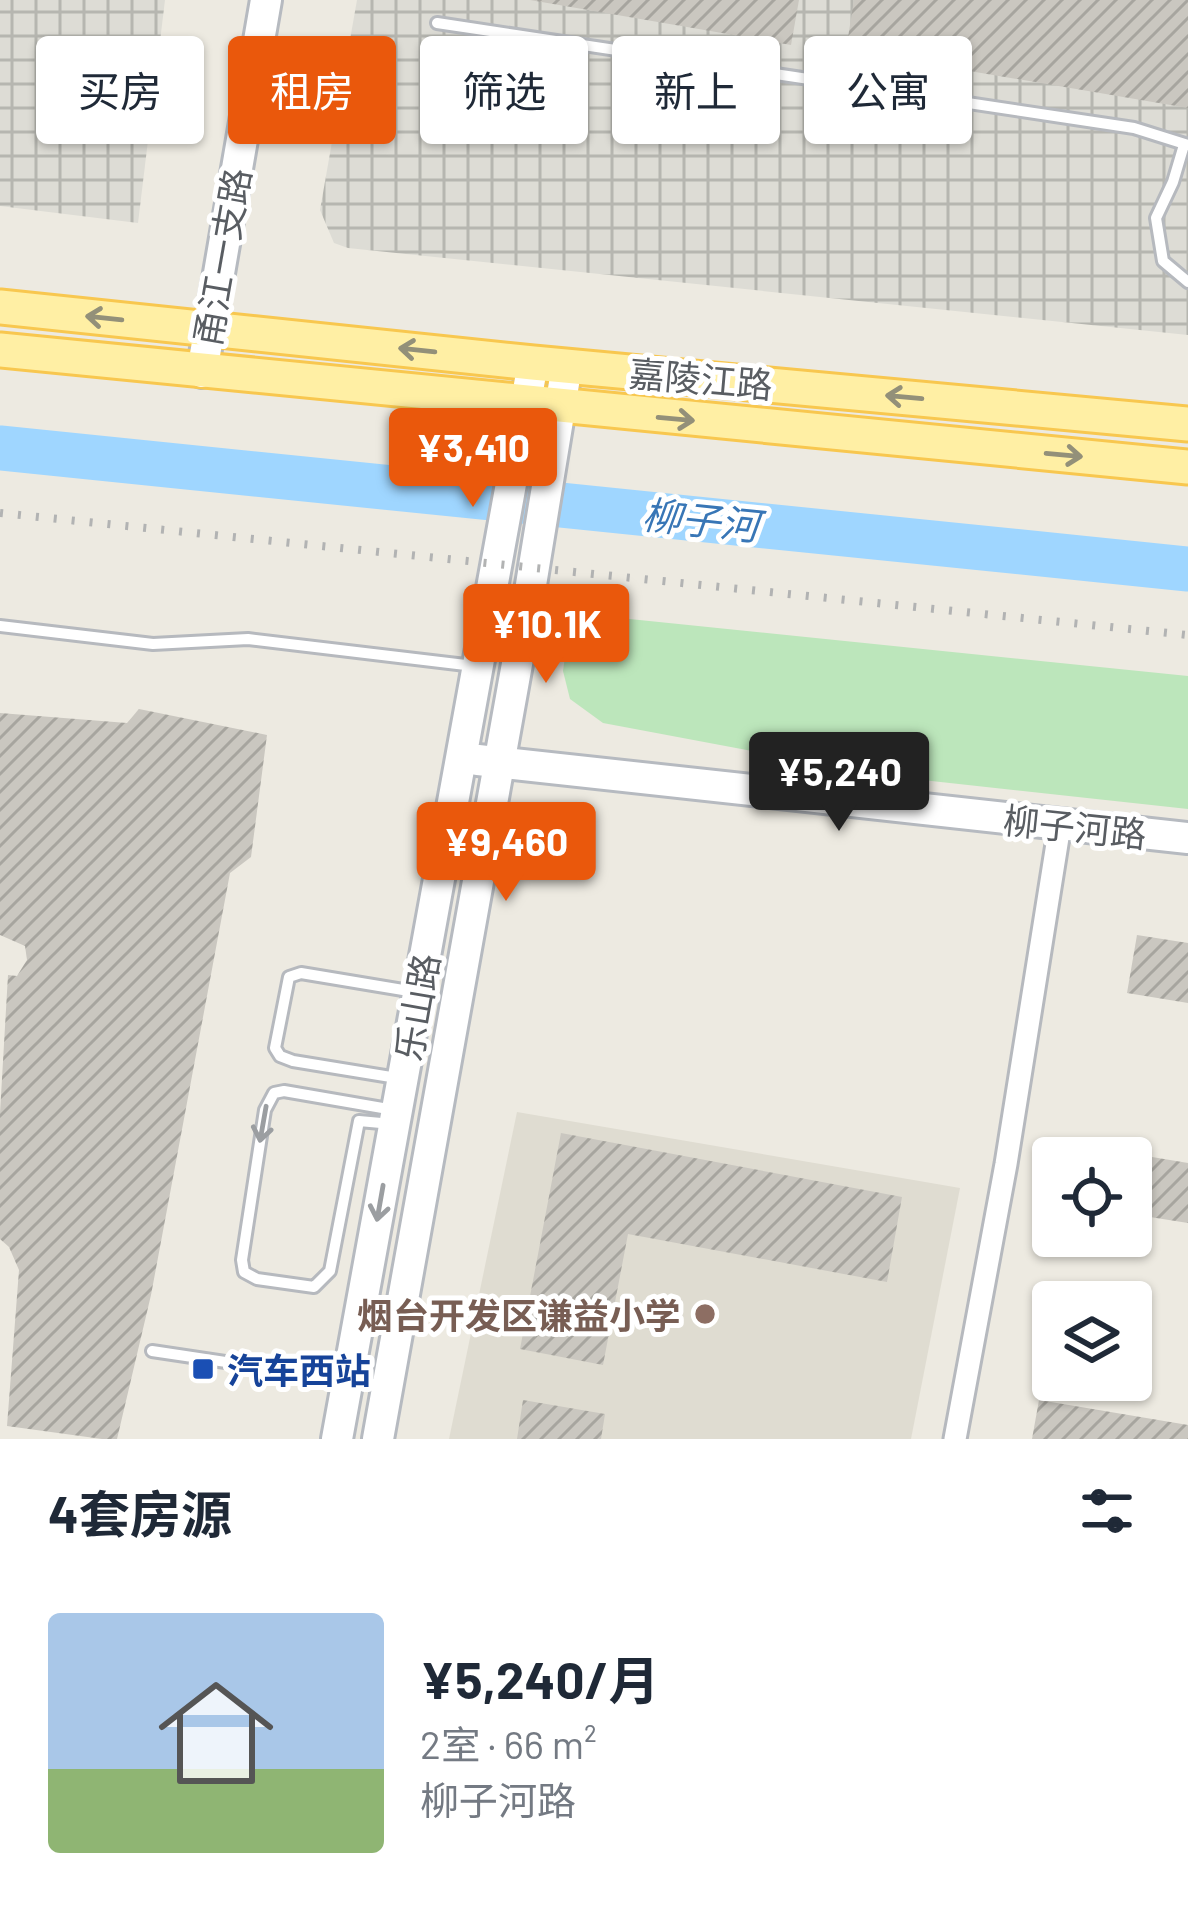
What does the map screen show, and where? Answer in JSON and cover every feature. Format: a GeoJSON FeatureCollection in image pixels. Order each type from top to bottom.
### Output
{"type":"FeatureCollection","features":[{"type":"Feature","properties":{"kind":"main road","name":"嘉陵江路"},"geometry":{"type":"LineString","coordinates":[[0,307],[1188,424]]}},
{"type":"Feature","properties":{"kind":"main road","name":"嘉陵江路"},"geometry":{"type":"LineString","coordinates":[[0,350],[202,372],[522,420],[559,408],[1188,467]]}},
{"type":"Feature","properties":{"kind":"street","name":"甬江一支路"},"geometry":{"type":"LineString","coordinates":[[202,372],[266,0]]}},
{"type":"Feature","properties":{"kind":"street","name":"乐山路"},"geometry":{"type":"LineString","coordinates":[[337,1439],[533,363]]}},
{"type":"Feature","properties":{"kind":"street","name":"乐山路"},"geometry":{"type":"LineString","coordinates":[[378,1439],[530,597],[567,365]]}},
{"type":"Feature","properties":{"kind":"street","name":"柳子河路"},"geometry":{"type":"LineString","coordinates":[[461,757],[1188,838]]}},
{"type":"Feature","properties":{"kind":"street"},"geometry":{"type":"LineString","coordinates":[[955,1439],[1006,1164],[1060,825]]}},
{"type":"Feature","properties":{"kind":"lane"},"geometry":{"type":"LineString","coordinates":[[437,23],[1134,128],[1186,145],[1156,218],[1163,261],[1188,282]]}},
{"type":"Feature","properties":{"kind":"lane"},"geometry":{"type":"LineString","coordinates":[[0,626],[153,644],[248,639],[478,667]]}},
{"type":"Feature","properties":{"kind":"lane"},"geometry":{"type":"LineString","coordinates":[[398,1104],[280,1056],[275,1048],[285,990],[290,977],[301,973],[418,992]]}},
{"type":"Feature","properties":{"kind":"lane"},"geometry":{"type":"LineString","coordinates":[[274,1093],[398,1104],[359,1121],[330,1271],[324,1280],[314,1287],[257,1279],[244,1272],[265,1110],[274,1093]]}},
{"type":"Feature","properties":{"kind":"lane"},"geometry":{"type":"LineString","coordinates":[[152,1351],[387,1387]]}},
{"type":"Feature","properties":{"kind":"shaded area"},"geometry":{"type":"Polygon","coordinates":[[[0,0],[165,0],[161,36],[36,36],[36,144],[148,144],[138,223],[0,206],[0,0]]]}},
{"type":"Feature","properties":{"kind":"shaded area"},"geometry":{"type":"Polygon","coordinates":[[[357,0],[1188,0],[1188,335],[348,248],[334,243],[320,210],[332,144],[396,144],[396,36],[351,36],[357,0]]]}},
{"type":"Feature","properties":{"kind":"shaded area","name":"烟台开发区谦益小学"},"geometry":{"type":"Polygon","coordinates":[[[517,1112],[960,1188],[911,1439],[449,1439],[517,1112]]]}},
{"type":"Feature","properties":{"kind":"green space"},"geometry":{"type":"Polygon","coordinates":[[[571,613],[1188,676],[1188,809],[886,776],[603,723],[570,699],[563,671],[571,613]]]}},
{"type":"Feature","properties":{"kind":"building"},"geometry":{"type":"Polygon","coordinates":[[[530,0],[799,0],[791,45],[780,43],[780,36],[739,36],[530,0]]]}},
{"type":"Feature","properties":{"kind":"building"},"geometry":{"type":"Polygon","coordinates":[[[854,0],[1188,0],[1188,108],[972,71],[972,36],[848,36],[854,0]]]}},
{"type":"Feature","properties":{"kind":"building"},"geometry":{"type":"Polygon","coordinates":[[[139,709],[267,735],[251,857],[230,873],[151,1295],[117,1439],[102,1439],[7,1426],[19,1270],[0,1239],[0,1113],[8,975],[17,976],[27,960],[25,946],[0,935],[0,713],[127,723],[139,709]]]}},
{"type":"Feature","properties":{"kind":"building"},"geometry":{"type":"Polygon","coordinates":[[[1137,935],[1188,943],[1188,1003],[1127,993],[1137,935]]]}},
{"type":"Feature","properties":{"kind":"building"},"geometry":{"type":"Polygon","coordinates":[[[561,1133],[902,1197],[887,1282],[628,1234],[603,1365],[520,1349],[561,1133]]]}},
{"type":"Feature","properties":{"kind":"building"},"geometry":{"type":"Polygon","coordinates":[[[1152,1157],[1188,1163],[1188,1223],[1152,1217],[1152,1157]]]}},
{"type":"Feature","properties":{"kind":"building"},"geometry":{"type":"Polygon","coordinates":[[[523,1400],[605,1414],[601,1439],[517,1439],[523,1400]]]}},
{"type":"Feature","properties":{"kind":"building"},"geometry":{"type":"Polygon","coordinates":[[[1039,1401],[1188,1425],[1188,1439],[1032,1439],[1039,1401]]]}},
{"type":"Feature","properties":{"kind":"waterway","name":"柳子河"},"geometry":{"type":"LineString","coordinates":[[0,448],[1188,569]]}},
{"type":"Feature","properties":{"kind":"railway"},"geometry":{"type":"LineString","coordinates":[[0,513],[1188,635]]}},
{"type":"Feature","properties":{"kind":"place","name":"烟台开发区谦益小学"},"geometry":{"type":"Point","coordinates":[705,1314]}},
{"type":"Feature","properties":{"kind":"place","name":"汽车西站"},"geometry":{"type":"Point","coordinates":[203,1369]}}]}
